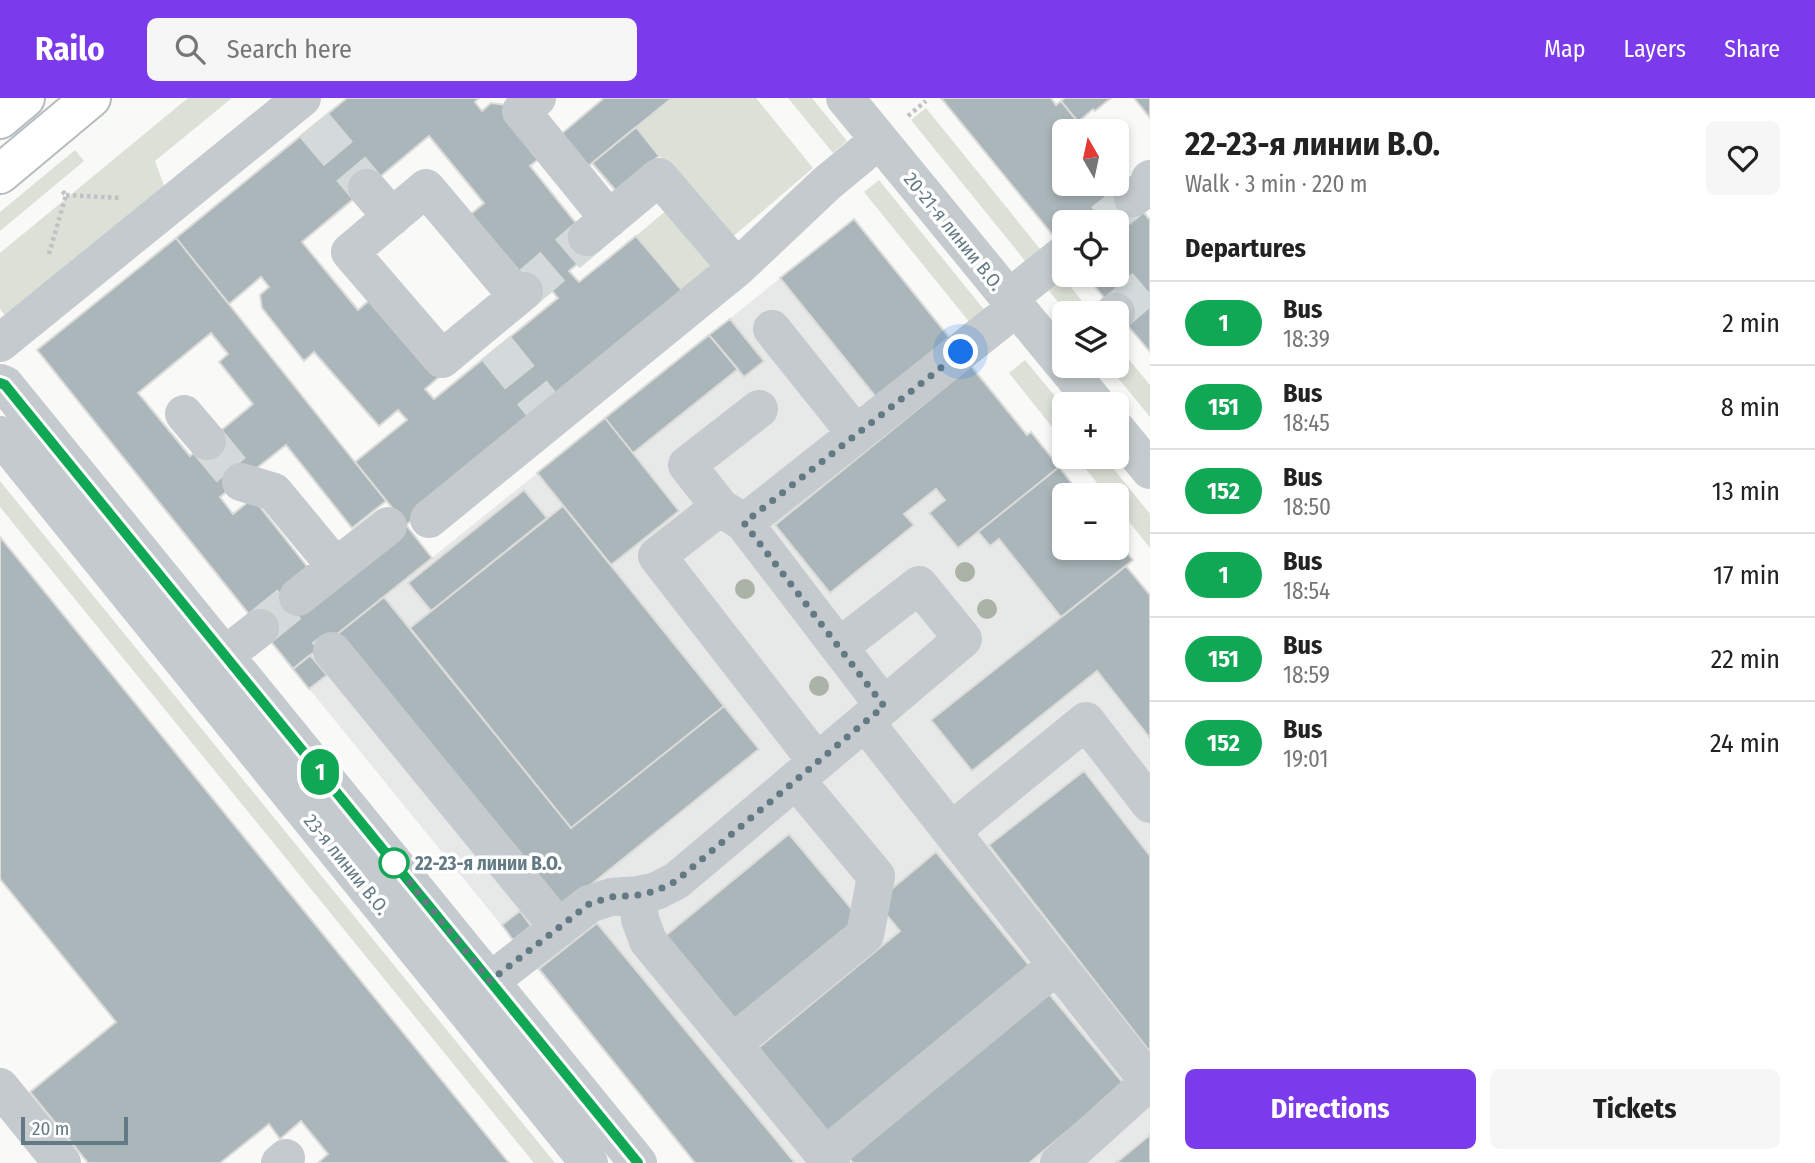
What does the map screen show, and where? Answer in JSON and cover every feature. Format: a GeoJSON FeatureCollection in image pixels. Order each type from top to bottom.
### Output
{"type":"FeatureCollection","features":[{"type":"Feature","properties":{"kind":"main road"},"geometry":{"type":"LineString","coordinates":[[0,119],[25,98]]}},
{"type":"Feature","properties":{"kind":"main road"},"geometry":{"type":"LineString","coordinates":[[0,174],[91,98]]}},
{"type":"Feature","properties":{"kind":"street"},"geometry":{"type":"LineString","coordinates":[[537,98],[521,111],[598,228],[659,177],[737,268]]}},
{"type":"Feature","properties":{"kind":"street","name":"20-21-я линии В.О."},"geometry":{"type":"LineString","coordinates":[[845,98],[1052,348]]}},
{"type":"Feature","properties":{"kind":"street"},"geometry":{"type":"LineString","coordinates":[[0,343],[304,109]]}},
{"type":"Feature","properties":{"kind":"street"},"geometry":{"type":"LineString","coordinates":[[429,519],[550,414],[737,268],[826,184],[879,140]]}},
{"type":"Feature","properties":{"kind":"street"},"geometry":{"type":"LineString","coordinates":[[367,188],[392,217]]}},
{"type":"Feature","properties":{"kind":"street"},"geometry":{"type":"LineString","coordinates":[[426,188],[521,293],[488,338],[442,359],[350,252],[392,217],[426,188]]}},
{"type":"Feature","properties":{"kind":"street"},"geometry":{"type":"LineString","coordinates":[[733,1044],[865,935],[876,876],[807,771],[657,556],[732,515],[856,434],[1013,302],[1052,265]]}},
{"type":"Feature","properties":{"kind":"street"},"geometry":{"type":"LineString","coordinates":[[772,329],[856,434]]}},
{"type":"Feature","properties":{"kind":"street","name":"20-21-я линии В.О."},"geometry":{"type":"LineString","coordinates":[[1076,378],[1087,392]]}},
{"type":"Feature","properties":{"kind":"street"},"geometry":{"type":"LineString","coordinates":[[0,383],[5,385],[638,1163]]}},
{"type":"Feature","properties":{"kind":"street"},"geometry":{"type":"LineString","coordinates":[[759,409],[687,465],[732,515],[839,647],[874,714],[951,831],[1150,1081],[1059,1163]]}},
{"type":"Feature","properties":{"kind":"street","name":"23-я линии В.О."},"geometry":{"type":"LineString","coordinates":[[0,435],[589,1163]]}},
{"type":"Feature","properties":{"kind":"street"},"geometry":{"type":"LineString","coordinates":[[1129,445],[1150,470]]}},
{"type":"Feature","properties":{"kind":"street"},"geometry":{"type":"LineString","coordinates":[[241,482],[274,492],[336,567]]}},
{"type":"Feature","properties":{"kind":"street"},"geometry":{"type":"LineString","coordinates":[[298,597],[388,526]]}},
{"type":"Feature","properties":{"kind":"street"},"geometry":{"type":"LineString","coordinates":[[461,1004],[589,904],[611,897],[656,891],[676,881],[962,639],[919,585],[839,647]]}},
{"type":"Feature","properties":{"kind":"street"},"geometry":{"type":"LineString","coordinates":[[225,655],[260,628]]}},
{"type":"Feature","properties":{"kind":"street"},"geometry":{"type":"LineString","coordinates":[[332,650],[559,928]]}},
{"type":"Feature","properties":{"kind":"street"},"geometry":{"type":"LineString","coordinates":[[951,831],[1086,721],[1150,804]]}},
{"type":"Feature","properties":{"kind":"street"},"geometry":{"type":"LineString","coordinates":[[638,895],[639,919],[648,941],[828,1159],[1057,965]]}},
{"type":"Feature","properties":{"kind":"street"},"geometry":{"type":"LineString","coordinates":[[0,1087],[57,1161]]}},
{"type":"Feature","properties":{"kind":"path"},"geometry":{"type":"LineString","coordinates":[[48,257],[64,193],[127,198]]}},
{"type":"Feature","properties":{"kind":"shaded area"},"geometry":{"type":"Polygon","coordinates":[[[188,98],[232,98],[155,161],[165,188],[8,319],[0,309],[0,253],[188,98]]]}},
{"type":"Feature","properties":{"kind":"shaded area"},"geometry":{"type":"Polygon","coordinates":[[[672,98],[756,98],[813,168],[729,240],[636,127],[672,98]]]}},
{"type":"Feature","properties":{"kind":"shaded area"},"geometry":{"type":"Polygon","coordinates":[[[788,98],[812,98],[847,141],[833,153],[788,98]]]}},
{"type":"Feature","properties":{"kind":"shaded area"},"geometry":{"type":"Polygon","coordinates":[[[926,108],[1041,250],[1026,262],[911,120],[926,108]]]}},
{"type":"Feature","properties":{"kind":"shaded area"},"geometry":{"type":"Polygon","coordinates":[[[75,150],[84,161],[0,231],[0,212],[75,150]]]}},
{"type":"Feature","properties":{"kind":"shaded area"},"geometry":{"type":"Polygon","coordinates":[[[879,180],[986,312],[971,324],[864,192],[879,180]]]}},
{"type":"Feature","properties":{"kind":"shaded area"},"geometry":{"type":"Polygon","coordinates":[[[669,211],[716,259],[686,295],[636,236],[669,211]]]}},
{"type":"Feature","properties":{"kind":"shaded area"},"geometry":{"type":"Polygon","coordinates":[[[854,219],[1027,435],[1031,432],[1052,458],[1052,469],[1060,469],[1071,483],[1052,483],[1052,560],[1129,560],[1129,555],[1133,560],[1126,566],[1150,595],[1150,1163],[695,1163],[293,669],[854,219]]]}},
{"type":"Feature","properties":{"kind":"shaded area"},"geometry":{"type":"Polygon","coordinates":[[[1052,282],[1052,287],[1071,287],[1082,301],[1057,301],[1046,287],[1052,282]]]}},
{"type":"Feature","properties":{"kind":"shaded area"},"geometry":{"type":"Polygon","coordinates":[[[1025,360],[1052,393],[1052,427],[1009,373],[1025,360]]]}},
{"type":"Feature","properties":{"kind":"shaded area"},"geometry":{"type":"Polygon","coordinates":[[[1129,360],[1150,385],[1150,417],[1118,378],[1129,378],[1129,360]]]}},
{"type":"Feature","properties":{"kind":"shaded area"},"geometry":{"type":"Polygon","coordinates":[[[1086,469],[1114,469],[1125,483],[1097,483],[1086,469]]]}},
{"type":"Feature","properties":{"kind":"shaded area"},"geometry":{"type":"Polygon","coordinates":[[[0,481],[555,1163],[534,1163],[0,507],[0,481]]]}},
{"type":"Feature","properties":{"kind":"shaded area"},"geometry":{"type":"Polygon","coordinates":[[[1129,488],[1150,514],[1150,548],[1129,522],[1129,488]]]}},
{"type":"Feature","properties":{"kind":"building"},"geometry":{"type":"Polygon","coordinates":[[[347,98],[479,98],[475,102],[482,111],[491,103],[506,105],[544,155],[530,166],[596,248],[569,271],[579,282],[636,236],[686,295],[406,525],[355,462],[407,420],[398,410],[379,426],[314,352],[304,361],[262,308],[260,295],[269,287],[261,277],[229,304],[176,238],[347,98]],[[429,136],[302,242],[358,310],[372,298],[439,377],[425,389],[434,399],[558,298],[549,287],[532,301],[464,220],[484,203],[429,136]]]}},
{"type":"Feature","properties":{"kind":"building"},"geometry":{"type":"Polygon","coordinates":[[[604,98],[672,98],[581,172],[554,140],[604,98]]]}},
{"type":"Feature","properties":{"kind":"building"},"geometry":{"type":"Polygon","coordinates":[[[941,98],[1051,98],[1056,105],[1061,101],[1076,119],[1052,119],[1052,196],[1129,194],[1141,209],[1129,218],[1129,210],[1052,210],[1052,234],[941,98]]]}},
{"type":"Feature","properties":{"kind":"building"},"geometry":{"type":"Polygon","coordinates":[[[1065,98],[1111,98],[1081,119],[1076,119],[1061,101],[1065,98]]]}},
{"type":"Feature","properties":{"kind":"building"},"geometry":{"type":"Polygon","coordinates":[[[1134,98],[1150,98],[1150,118],[1134,98]]]}},
{"type":"Feature","properties":{"kind":"building"},"geometry":{"type":"Polygon","coordinates":[[[636,127],[659,156],[617,192],[592,163],[636,127]]]}},
{"type":"Feature","properties":{"kind":"building"},"geometry":{"type":"Polygon","coordinates":[[[1141,209],[1150,220],[1150,352],[1129,327],[1129,301],[1107,301],[1095,287],[1129,287],[1129,218],[1141,209]]]}},
{"type":"Feature","properties":{"kind":"building"},"geometry":{"type":"Polygon","coordinates":[[[854,219],[953,342],[879,401],[780,278],[854,219]]]}},
{"type":"Feature","properties":{"kind":"building"},"geometry":{"type":"Polygon","coordinates":[[[176,238],[386,501],[352,528],[286,445],[220,497],[233,514],[253,498],[313,574],[406,525],[432,558],[326,643],[321,637],[313,643],[318,649],[293,669],[37,350],[176,238]],[[211,333],[138,393],[190,456],[253,404],[219,362],[228,354],[211,333]]]}},
{"type":"Feature","properties":{"kind":"building"},"geometry":{"type":"Polygon","coordinates":[[[730,319],[764,361],[744,377],[709,335],[730,319]]]}},
{"type":"Feature","properties":{"kind":"building"},"geometry":{"type":"Polygon","coordinates":[[[709,335],[738,369],[633,453],[605,418],[709,335]]]}},
{"type":"Feature","properties":{"kind":"building"},"geometry":{"type":"Polygon","coordinates":[[[971,366],[1027,435],[1031,432],[1052,458],[1052,469],[1057,469],[958,548],[929,513],[945,500],[936,489],[904,514],[914,525],[830,593],[775,525],[971,366]]]}},
{"type":"Feature","properties":{"kind":"building"},"geometry":{"type":"Polygon","coordinates":[[[605,418],[679,511],[611,565],[537,473],[605,418]]]}},
{"type":"Feature","properties":{"kind":"building"},"geometry":{"type":"Polygon","coordinates":[[[1057,469],[1061,469],[1072,483],[1052,483],[1052,560],[1129,560],[1129,555],[1133,560],[1061,617],[999,539],[990,546],[978,532],[1057,469]]]}},
{"type":"Feature","properties":{"kind":"building"},"geometry":{"type":"Polygon","coordinates":[[[524,490],[547,518],[431,611],[408,583],[524,490]]]}},
{"type":"Feature","properties":{"kind":"building"},"geometry":{"type":"Polygon","coordinates":[[[563,506],[724,706],[571,828],[410,628],[563,506]]]}},
{"type":"Feature","properties":{"kind":"building"},"geometry":{"type":"Polygon","coordinates":[[[0,537],[509,1163],[318,1163],[328,1154],[301,1121],[280,1139],[269,1124],[220,1163],[88,1163],[30,1092],[116,1022],[0,879],[0,537]]]}},
{"type":"Feature","properties":{"kind":"building"},"geometry":{"type":"Polygon","coordinates":[[[1126,566],[1150,595],[1150,738],[1097,671],[972,771],[931,720],[1126,566]]]}},
{"type":"Feature","properties":{"kind":"building"},"geometry":{"type":"Polygon","coordinates":[[[384,597],[571,828],[724,706],[759,749],[557,912],[335,636],[384,597]]]}},
{"type":"Feature","properties":{"kind":"building"},"geometry":{"type":"Polygon","coordinates":[[[310,655],[327,675],[309,689],[293,669],[310,655]]]}},
{"type":"Feature","properties":{"kind":"building"},"geometry":{"type":"Polygon","coordinates":[[[1084,771],[1150,856],[1150,1052],[989,845],[1084,771]]]}},
{"type":"Feature","properties":{"kind":"building"},"geometry":{"type":"Polygon","coordinates":[[[789,834],[860,919],[735,1023],[664,937],[789,834]]]}},
{"type":"Feature","properties":{"kind":"building"},"geometry":{"type":"Polygon","coordinates":[[[936,852],[1033,970],[830,1137],[757,1049],[900,931],[876,902],[936,852]]]}},
{"type":"Feature","properties":{"kind":"building"},"geometry":{"type":"Polygon","coordinates":[[[520,911],[531,926],[513,940],[502,925],[520,911]]]}},
{"type":"Feature","properties":{"kind":"building"},"geometry":{"type":"Polygon","coordinates":[[[597,923],[795,1163],[695,1163],[539,969],[597,923]]]}},
{"type":"Feature","properties":{"kind":"building"},"geometry":{"type":"Polygon","coordinates":[[[1045,989],[1124,1084],[1029,1163],[853,1163],[846,1154],[1045,989]]]}},
{"type":"Feature","properties":{"kind":"building"},"geometry":{"type":"Polygon","coordinates":[[[1150,1135],[1150,1163],[1116,1163],[1150,1135]]]}},
{"type":"Feature","properties":{"kind":"tunnel"},"geometry":{"type":"LineString","coordinates":[[314,125],[367,188]]}},
{"type":"Feature","properties":{"kind":"tunnel"},"geometry":{"type":"LineString","coordinates":[[1118,210],[1133,198]]}},
{"type":"Feature","properties":{"kind":"tunnel"},"geometry":{"type":"LineString","coordinates":[[524,291],[587,237]]}},
{"type":"Feature","properties":{"kind":"tunnel"},"geometry":{"type":"LineString","coordinates":[[1129,301],[1150,283]]}},
{"type":"Feature","properties":{"kind":"tunnel"},"geometry":{"type":"LineString","coordinates":[[496,348],[546,410]]}},
{"type":"Feature","properties":{"kind":"tunnel"},"geometry":{"type":"LineString","coordinates":[[207,441],[241,482]]}},
{"type":"Feature","properties":{"kind":"tunnel"},"geometry":{"type":"LineString","coordinates":[[260,628],[298,597]]}},
{"type":"Feature","properties":{"kind":"bus line","name":"1"},"geometry":{"type":"LineString","coordinates":[[0,383],[5,385],[638,1163]]}},
{"type":"Feature","properties":{"kind":"place","name":"22-23-я линии В.О."},"geometry":{"type":"Point","coordinates":[394,863]}},
{"type":"Feature","properties":{"kind":"route"},"geometry":{"type":"LineString","coordinates":[[394,863],[490,981],[589,904],[611,897],[656,891],[676,881],[884,706],[744,523],[961,352]]}}]}
